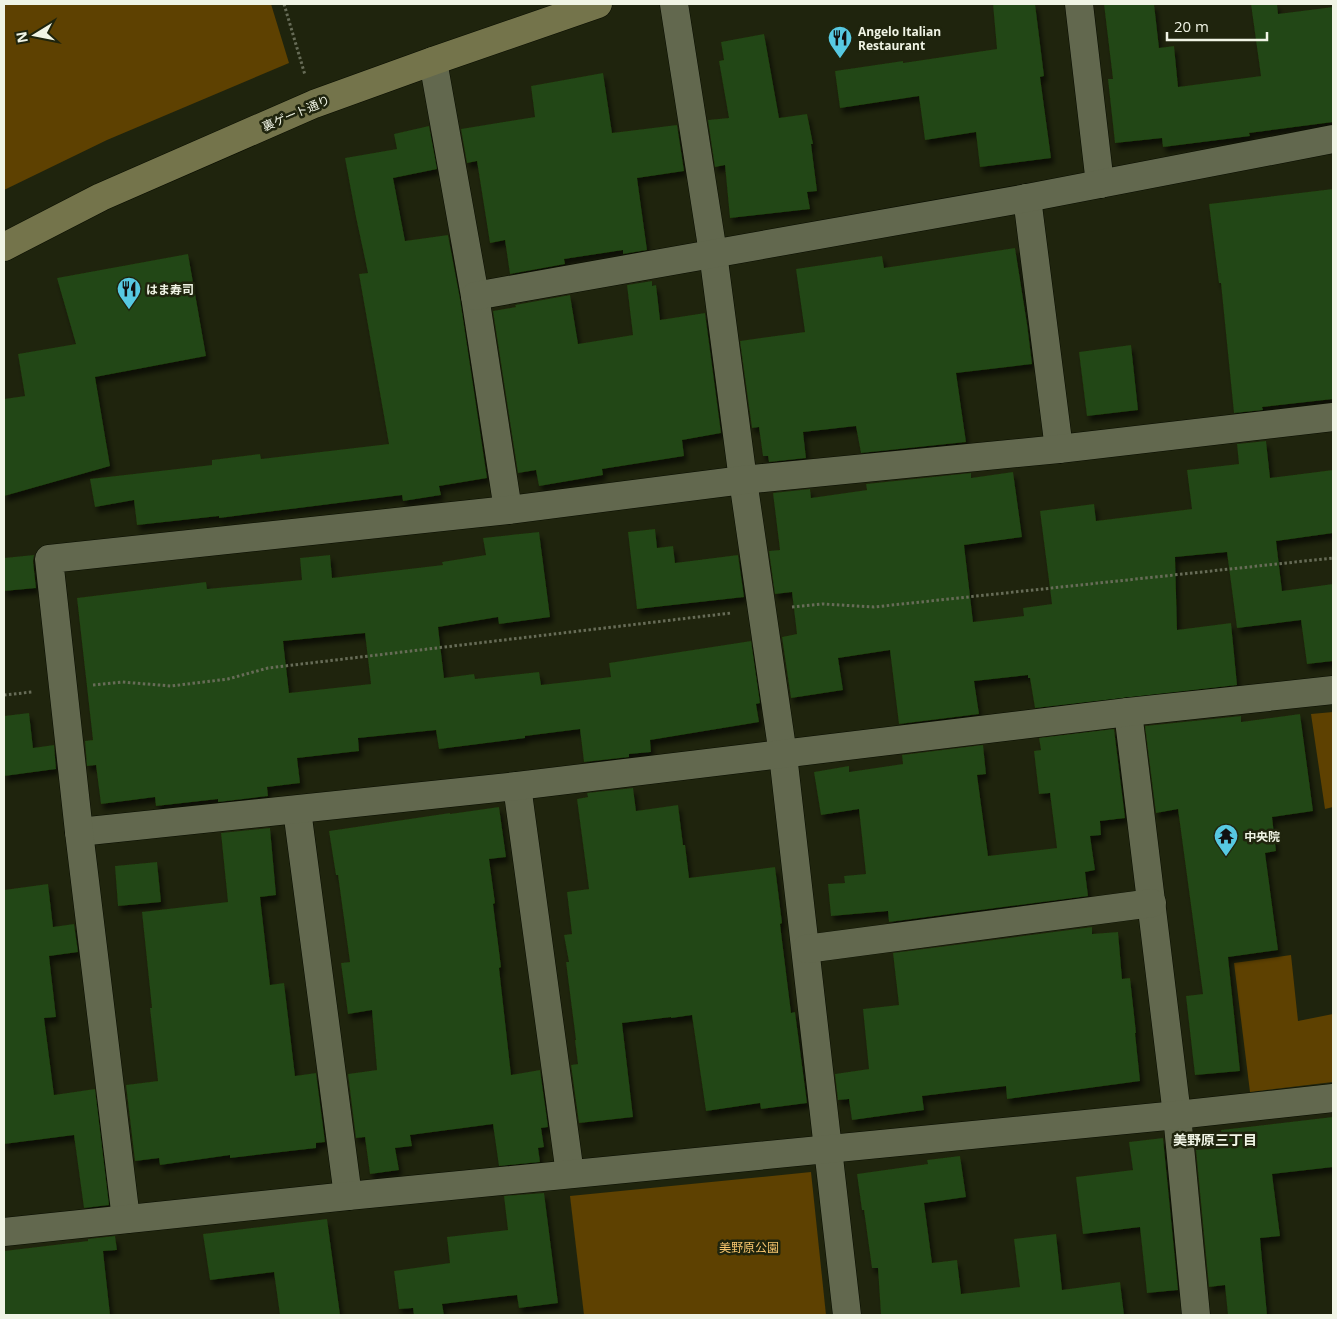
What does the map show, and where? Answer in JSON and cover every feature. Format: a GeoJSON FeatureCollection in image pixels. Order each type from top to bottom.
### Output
{"type":"FeatureCollection","features":[{"type":"Feature","properties":{"kind":"street","name":"裏ゲート通り"},"geometry":{"type":"LineString","coordinates":[[4,247],[101,197],[314,104],[598,4]]}},
{"type":"Feature","properties":{"kind":"street"},"geometry":{"type":"LineString","coordinates":[[674,4],[714,253],[743,480],[783,755],[847,1315]]}},
{"type":"Feature","properties":{"kind":"street"},"geometry":{"type":"LineString","coordinates":[[1078,4],[1100,184]]}},
{"type":"Feature","properties":{"kind":"street"},"geometry":{"type":"LineString","coordinates":[[433,61],[475,296],[508,510]]}},
{"type":"Feature","properties":{"kind":"street"},"geometry":{"type":"LineString","coordinates":[[475,296],[1027,198],[1333,139]]}},
{"type":"Feature","properties":{"kind":"street"},"geometry":{"type":"LineString","coordinates":[[1027,198],[1059,449]]}},
{"type":"Feature","properties":{"kind":"street"},"geometry":{"type":"LineString","coordinates":[[126,1219],[79,832],[49,559],[508,510],[743,480],[1059,449],[1333,417]]}},
{"type":"Feature","properties":{"kind":"street"},"geometry":{"type":"LineString","coordinates":[[79,832],[516,786],[1128,712],[1333,690]]}},
{"type":"Feature","properties":{"kind":"street"},"geometry":{"type":"LineString","coordinates":[[1128,712],[1177,1115],[1196,1315]]}},
{"type":"Feature","properties":{"kind":"street"},"geometry":{"type":"LineString","coordinates":[[516,786],[570,1174]]}},
{"type":"Feature","properties":{"kind":"street"},"geometry":{"type":"LineString","coordinates":[[297,810],[348,1196]]}},
{"type":"Feature","properties":{"kind":"street"},"geometry":{"type":"LineString","coordinates":[[806,949],[1152,902]]}},
{"type":"Feature","properties":{"kind":"street"},"geometry":{"type":"LineString","coordinates":[[4,1232],[1333,1098]]}},
{"type":"Feature","properties":{"kind":"path"},"geometry":{"type":"LineString","coordinates":[[284,4],[314,104]]}},
{"type":"Feature","properties":{"kind":"path"},"geometry":{"type":"LineString","coordinates":[[4,695],[122,682],[171,686],[228,679],[268,668],[762,609],[823,604],[874,607],[1333,558]]}},
{"type":"Feature","properties":{"kind":"green space"},"geometry":{"type":"Polygon","coordinates":[[[4,4],[271,4],[289,63],[107,140],[4,190],[4,4]]]}},
{"type":"Feature","properties":{"kind":"green space"},"geometry":{"type":"Polygon","coordinates":[[[1333,712],[1333,807],[1325,809],[1311,714],[1333,712]]]}},
{"type":"Feature","properties":{"kind":"green space"},"geometry":{"type":"Polygon","coordinates":[[[1291,955],[1298,1021],[1333,1014],[1333,1082],[1250,1092],[1234,963],[1291,955]]]}},
{"type":"Feature","properties":{"kind":"green space","name":"美野原公園"},"geometry":{"type":"Polygon","coordinates":[[[811,1172],[826,1315],[584,1315],[570,1196],[811,1172]]]}},
{"type":"Feature","properties":{"kind":"building"},"geometry":{"type":"Polygon","coordinates":[[[993,4],[1035,4],[1044,76],[1040,77],[1051,158],[980,167],[976,132],[925,140],[919,96],[840,108],[835,71],[997,49],[993,4]]]}},
{"type":"Feature","properties":{"kind":"building"},"geometry":{"type":"Polygon","coordinates":[[[1104,4],[1154,4],[1159,48],[1174,46],[1178,87],[1261,76],[1251,4],[1277,4],[1278,14],[1333,7],[1333,122],[1249,133],[1250,136],[1163,147],[1162,138],[1115,143],[1108,79],[1113,79],[1104,4]]]}},
{"type":"Feature","properties":{"kind":"building"},"geometry":{"type":"Polygon","coordinates":[[[764,34],[779,118],[807,114],[813,144],[811,144],[817,191],[807,192],[810,209],[730,218],[725,165],[715,167],[708,120],[729,118],[719,61],[724,60],[721,42],[764,34]]]}},
{"type":"Feature","properties":{"kind":"building"},"geometry":{"type":"Polygon","coordinates":[[[603,73],[612,133],[677,125],[684,171],[637,178],[647,250],[623,254],[623,250],[564,259],[565,264],[510,274],[505,240],[490,243],[477,161],[467,163],[461,129],[535,117],[531,86],[603,73]]]}},
{"type":"Feature","properties":{"kind":"building"},"geometry":{"type":"Polygon","coordinates":[[[429,126],[437,169],[393,178],[405,241],[448,235],[460,299],[487,478],[439,486],[441,495],[403,501],[402,495],[219,518],[219,516],[137,525],[134,500],[95,507],[90,479],[212,465],[212,460],[260,454],[261,459],[389,444],[359,274],[368,273],[345,158],[397,149],[394,134],[429,126]]]}},
{"type":"Feature","properties":{"kind":"building"},"geometry":{"type":"Polygon","coordinates":[[[1333,189],[1333,399],[1262,407],[1263,410],[1234,413],[1221,283],[1219,283],[1209,204],[1333,189]]]}},
{"type":"Feature","properties":{"kind":"building"},"geometry":{"type":"Polygon","coordinates":[[[1015,248],[1032,364],[956,373],[966,442],[861,453],[856,426],[803,432],[806,458],[769,462],[768,456],[763,456],[759,427],[752,428],[740,341],[805,332],[796,269],[882,256],[884,268],[1015,248]]]}},
{"type":"Feature","properties":{"kind":"building"},"geometry":{"type":"Polygon","coordinates":[[[188,254],[206,356],[95,377],[110,466],[4,496],[4,399],[25,396],[18,354],[76,344],[57,278],[188,254]]]}},
{"type":"Feature","properties":{"kind":"building"},"geometry":{"type":"Polygon","coordinates":[[[652,281],[652,286],[656,285],[660,320],[705,313],[721,433],[682,440],[684,456],[602,469],[603,475],[539,486],[536,470],[518,473],[493,311],[570,295],[578,344],[633,335],[627,285],[652,281]]]}},
{"type":"Feature","properties":{"kind":"building"},"geometry":{"type":"Polygon","coordinates":[[[1131,345],[1138,410],[1087,416],[1079,352],[1131,345]]]}},
{"type":"Feature","properties":{"kind":"building"},"geometry":{"type":"Polygon","coordinates":[[[1266,441],[1270,478],[1333,470],[1333,533],[1276,541],[1282,591],[1333,584],[1333,661],[1307,664],[1301,620],[1237,628],[1227,552],[1175,557],[1177,630],[1231,623],[1237,685],[1035,708],[1028,675],[974,681],[979,714],[899,724],[890,650],[838,658],[843,690],[791,698],[782,637],[797,634],[792,592],[775,594],[769,551],[780,550],[773,493],[810,489],[811,498],[867,490],[866,484],[971,473],[971,478],[1013,472],[1022,537],[964,545],[973,622],[1024,616],[1023,608],[1052,604],[1040,511],[1094,504],[1096,521],[1192,509],[1187,470],[1239,464],[1237,444],[1266,441]]]}},
{"type":"Feature","properties":{"kind":"building"},"geometry":{"type":"Polygon","coordinates":[[[655,529],[657,548],[673,546],[675,563],[738,555],[744,597],[637,609],[628,532],[655,529]]]}},
{"type":"Feature","properties":{"kind":"building"},"geometry":{"type":"Polygon","coordinates":[[[539,532],[550,617],[499,624],[498,617],[438,627],[444,678],[474,674],[475,679],[539,672],[541,685],[611,677],[609,663],[751,641],[760,703],[756,704],[759,722],[650,740],[651,752],[629,754],[629,757],[584,762],[580,729],[439,749],[436,730],[358,738],[359,751],[297,758],[300,783],[267,787],[268,796],[218,802],[218,799],[156,806],[155,797],[101,804],[96,765],[87,766],[85,741],[93,740],[77,598],[206,582],[207,589],[302,580],[300,558],[330,555],[332,578],[443,565],[442,562],[486,555],[483,538],[539,532]],[[365,633],[283,641],[289,693],[371,684],[365,633]]]}},
{"type":"Feature","properties":{"kind":"building"},"geometry":{"type":"Polygon","coordinates":[[[34,555],[36,588],[4,591],[4,558],[34,555]]]}},
{"type":"Feature","properties":{"kind":"building"},"geometry":{"type":"Polygon","coordinates":[[[29,713],[33,748],[54,745],[56,769],[4,776],[4,716],[29,713]]]}},
{"type":"Feature","properties":{"kind":"building"},"geometry":{"type":"Polygon","coordinates":[[[1300,714],[1313,811],[1272,817],[1276,851],[1265,853],[1278,950],[1228,957],[1240,1071],[1195,1075],[1186,996],[1203,994],[1178,809],[1156,813],[1145,726],[1241,716],[1241,722],[1300,714]]]}},
{"type":"Feature","properties":{"kind":"building"},"geometry":{"type":"Polygon","coordinates":[[[1114,729],[1125,818],[1100,821],[1101,835],[1090,836],[1095,870],[1085,872],[1088,896],[889,922],[888,911],[831,916],[828,884],[845,883],[844,876],[866,874],[859,809],[821,815],[814,772],[849,766],[849,772],[903,764],[902,755],[983,745],[986,774],[977,775],[988,856],[1057,848],[1050,793],[1039,794],[1034,751],[1041,750],[1039,738],[1114,729]]]}},
{"type":"Feature","properties":{"kind":"building"},"geometry":{"type":"Polygon","coordinates":[[[633,788],[636,811],[678,805],[689,878],[775,867],[791,1013],[795,1012],[807,1103],[761,1109],[760,1103],[706,1111],[692,1015],[622,1023],[633,1117],[579,1123],[571,1065],[578,1064],[566,962],[569,962],[564,935],[572,934],[567,892],[589,889],[577,799],[588,797],[587,793],[633,788]]]}},
{"type":"Feature","properties":{"kind":"building"},"geometry":{"type":"Polygon","coordinates":[[[499,807],[506,857],[489,859],[495,903],[493,904],[511,1075],[540,1070],[548,1127],[541,1128],[544,1147],[538,1148],[540,1162],[499,1166],[493,1124],[410,1135],[412,1146],[395,1148],[399,1170],[370,1174],[365,1137],[356,1138],[348,1074],[377,1070],[372,1010],[348,1014],[341,963],[350,962],[338,875],[336,875],[329,831],[499,807]]]}},
{"type":"Feature","properties":{"kind":"building"},"geometry":{"type":"Polygon","coordinates":[[[270,828],[276,895],[260,897],[270,985],[284,983],[295,1076],[316,1073],[325,1142],[316,1143],[316,1148],[230,1158],[230,1155],[160,1165],[159,1158],[135,1161],[126,1085],[158,1081],[142,912],[228,902],[221,833],[270,828]]]}},
{"type":"Feature","properties":{"kind":"building"},"geometry":{"type":"Polygon","coordinates":[[[157,862],[161,902],[118,906],[115,866],[157,862]]]}},
{"type":"Feature","properties":{"kind":"building"},"geometry":{"type":"Polygon","coordinates":[[[48,884],[53,927],[74,924],[78,952],[49,956],[56,1017],[44,1018],[54,1095],[95,1089],[109,1205],[84,1208],[74,1135],[4,1144],[4,890],[48,884]]]}},
{"type":"Feature","properties":{"kind":"building"},"geometry":{"type":"Polygon","coordinates":[[[1092,927],[1092,934],[1118,932],[1122,979],[1130,978],[1140,1081],[1007,1099],[1006,1086],[922,1096],[924,1110],[852,1120],[849,1099],[838,1100],[835,1074],[869,1069],[863,1009],[899,1005],[893,953],[1092,927]]]}},
{"type":"Feature","properties":{"kind":"building"},"geometry":{"type":"Polygon","coordinates":[[[1333,1117],[1333,1167],[1272,1174],[1280,1236],[1260,1238],[1267,1315],[1228,1315],[1225,1285],[1209,1287],[1196,1150],[1223,1148],[1221,1130],[1333,1117]]]}},
{"type":"Feature","properties":{"kind":"building"},"geometry":{"type":"Polygon","coordinates":[[[1163,1138],[1178,1290],[1147,1293],[1140,1227],[1083,1234],[1076,1177],[1133,1170],[1129,1142],[1163,1138]]]}},
{"type":"Feature","properties":{"kind":"building"},"geometry":{"type":"Polygon","coordinates":[[[960,1156],[966,1197],[924,1203],[932,1263],[957,1260],[961,1294],[1020,1287],[1014,1239],[1056,1234],[1062,1290],[1120,1282],[1124,1315],[881,1315],[878,1268],[872,1268],[857,1174],[928,1164],[927,1160],[960,1156]]]}},
{"type":"Feature","properties":{"kind":"building"},"geometry":{"type":"Polygon","coordinates":[[[544,1193],[558,1303],[519,1308],[517,1295],[442,1304],[444,1315],[414,1315],[413,1308],[399,1309],[394,1271],[450,1263],[447,1237],[508,1230],[504,1196],[544,1193]]]}},
{"type":"Feature","properties":{"kind":"building"},"geometry":{"type":"Polygon","coordinates":[[[327,1219],[340,1315],[280,1315],[274,1272],[210,1280],[203,1234],[327,1219]]]}},
{"type":"Feature","properties":{"kind":"building"},"geometry":{"type":"Polygon","coordinates":[[[115,1236],[117,1250],[103,1251],[110,1315],[4,1315],[4,1251],[115,1236]]]}},
{"type":"Feature","properties":{"kind":"place","name":"Angelo Italian Restaurant"},"geometry":{"type":"Point","coordinates":[840,59]}},
{"type":"Feature","properties":{"kind":"place","name":"はま寿司"},"geometry":{"type":"Point","coordinates":[129,310]}},
{"type":"Feature","properties":{"kind":"place","name":"中央院"},"geometry":{"type":"Point","coordinates":[1226,857]}},
{"type":"Feature","properties":{"kind":"district","name":"美野原三丁目"},"geometry":{"type":"Point","coordinates":[1215,1139]}}]}
